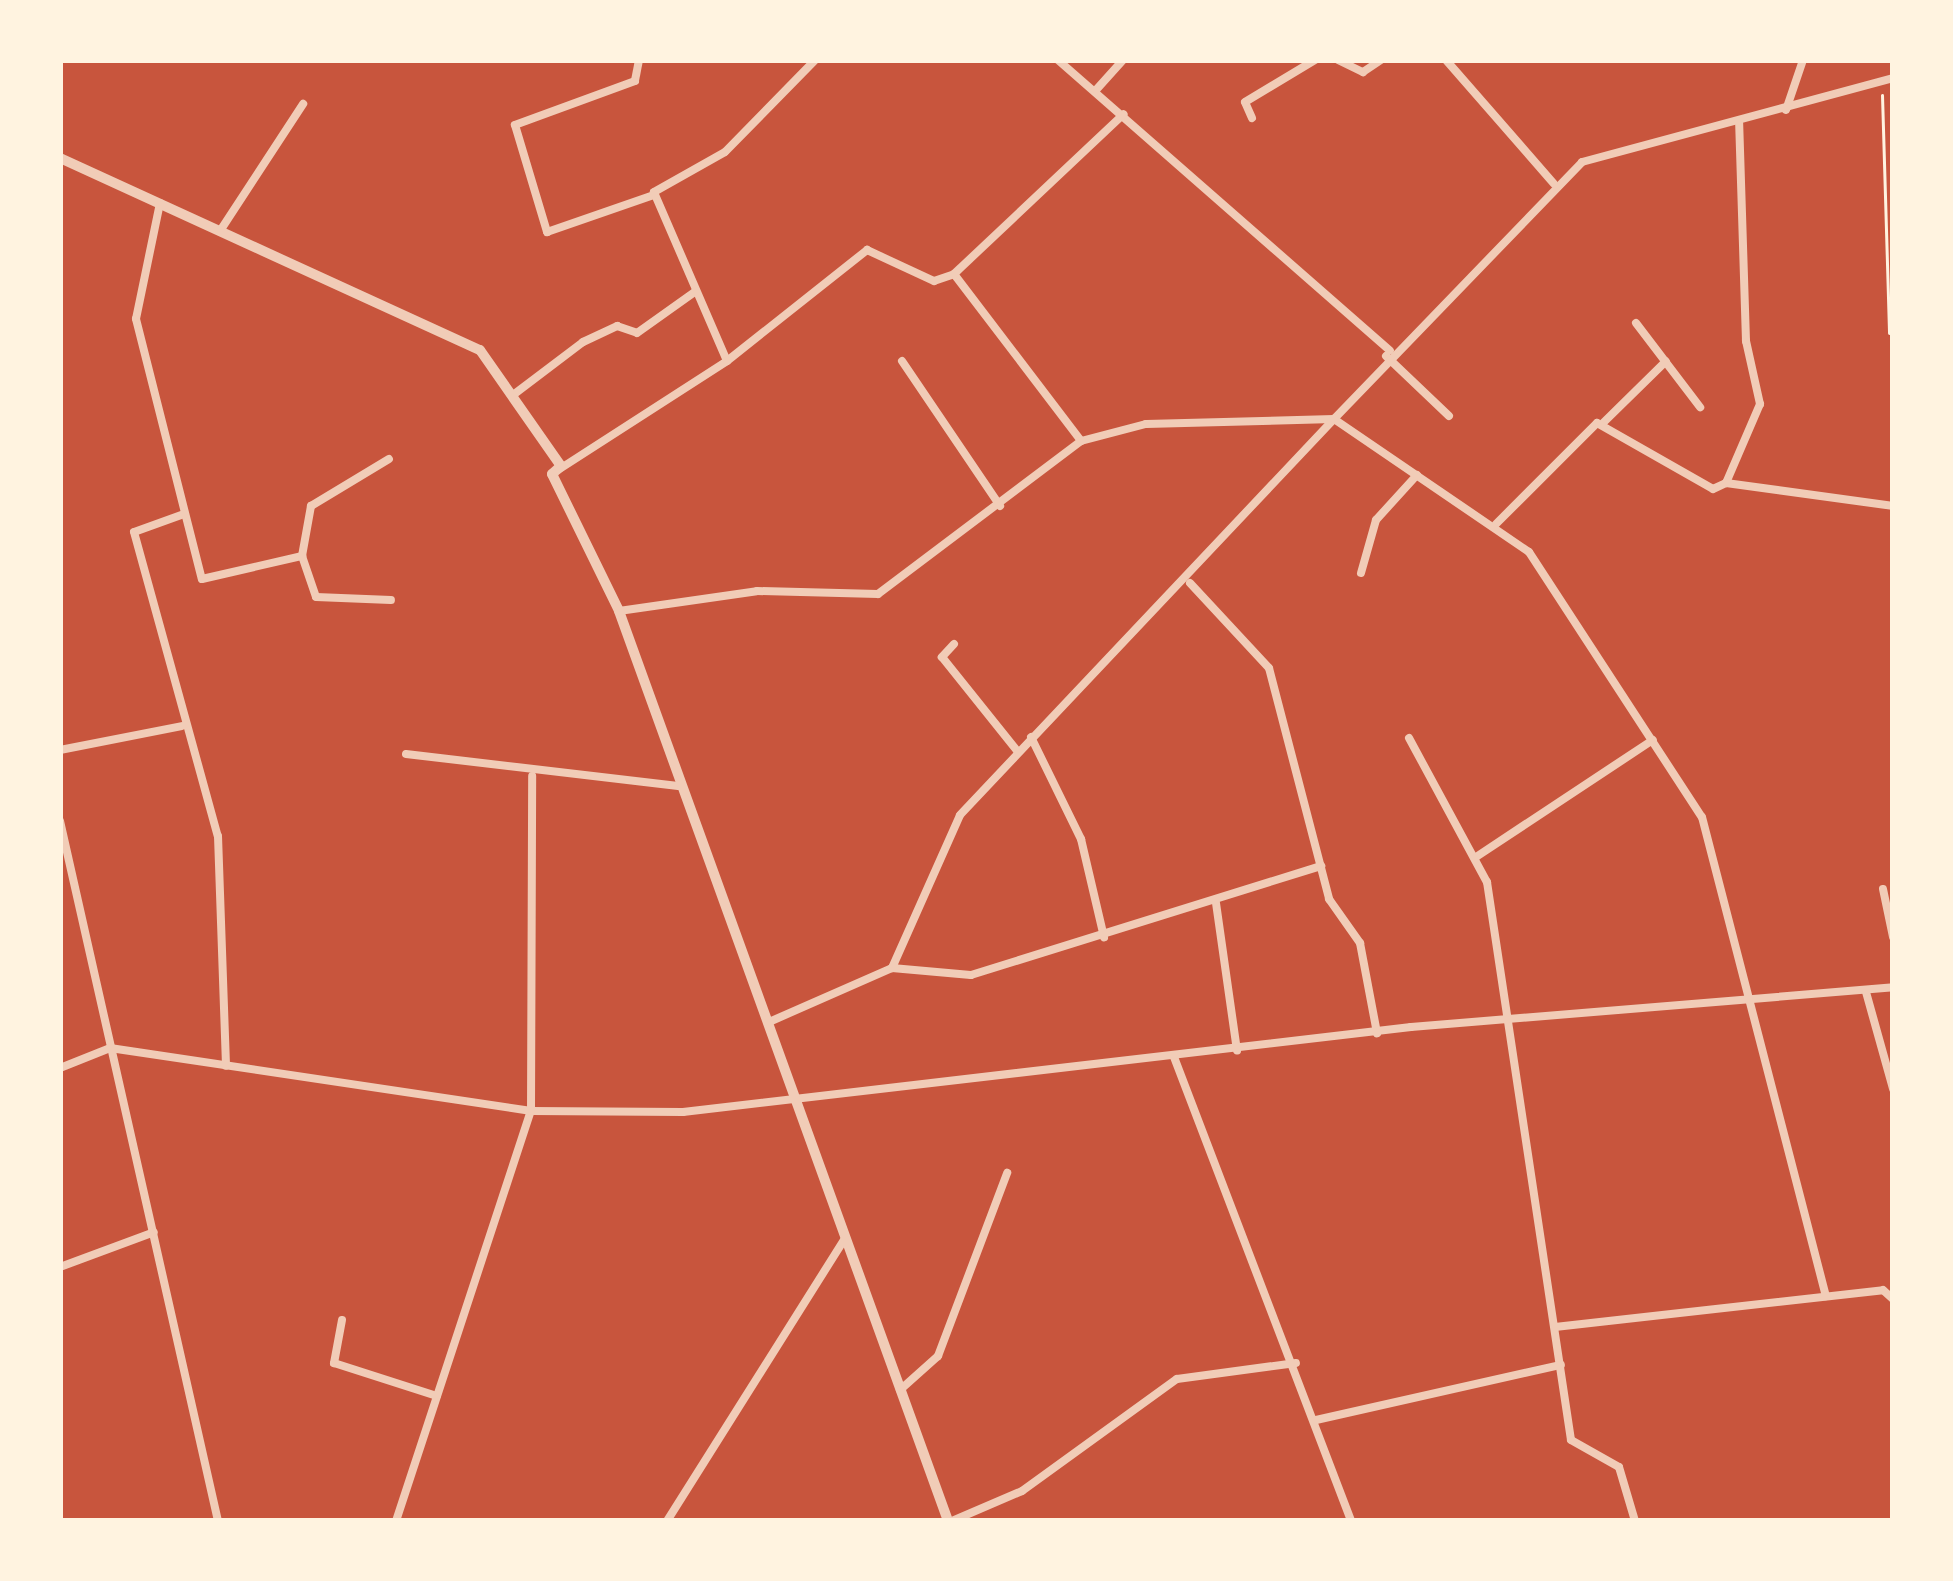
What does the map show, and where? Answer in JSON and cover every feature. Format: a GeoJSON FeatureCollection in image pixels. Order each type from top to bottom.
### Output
{"type":"FeatureCollection","features":[{"type":"Feature","properties":{"kind":"street"},"geometry":{"type":"LineString","coordinates":[[639,60],[635,81],[515,125],[548,232],[654,195],[724,152],[815,60]]}},
{"type":"Feature","properties":{"kind":"street"},"geometry":{"type":"LineString","coordinates":[[1058,60],[1388,353],[1449,416]]}},
{"type":"Feature","properties":{"kind":"street"},"geometry":{"type":"LineString","coordinates":[[1096,90],[1123,60]]}},
{"type":"Feature","properties":{"kind":"street"},"geometry":{"type":"LineString","coordinates":[[1252,118],[1249,99],[1316,60]]}},
{"type":"Feature","properties":{"kind":"street"},"geometry":{"type":"LineString","coordinates":[[1337,60],[1363,72],[1381,60]]}},
{"type":"Feature","properties":{"kind":"street"},"geometry":{"type":"LineString","coordinates":[[1446,60],[1553,184]]}},
{"type":"Feature","properties":{"kind":"street"},"geometry":{"type":"LineString","coordinates":[[1785,111],[1803,60]]}},
{"type":"Feature","properties":{"kind":"street"},"geometry":{"type":"LineString","coordinates":[[892,968],[948,832],[1031,737],[1190,583],[1388,353],[1553,184],[1623,147],[1739,123],[1893,78]]}},
{"type":"Feature","properties":{"kind":"street"},"geometry":{"type":"LineString","coordinates":[[220,231],[303,104]]}},
{"type":"Feature","properties":{"kind":"street"},"geometry":{"type":"LineString","coordinates":[[552,474],[728,361],[867,250],[934,281],[954,274],[1124,114]]}},
{"type":"Feature","properties":{"kind":"street"},"geometry":{"type":"LineString","coordinates":[[1726,483],[1760,404],[1746,341],[1739,123]]}},
{"type":"Feature","properties":{"kind":"street"},"geometry":{"type":"LineString","coordinates":[[60,158],[469,343],[513,395],[561,466],[552,474]]}},
{"type":"Feature","properties":{"kind":"street"},"geometry":{"type":"LineString","coordinates":[[654,195],[728,361]]}},
{"type":"Feature","properties":{"kind":"street"},"geometry":{"type":"LineString","coordinates":[[160,203],[136,319],[205,581],[302,556]]}},
{"type":"Feature","properties":{"kind":"street"},"geometry":{"type":"LineString","coordinates":[[954,274],[1081,441]]}},
{"type":"Feature","properties":{"kind":"street"},"geometry":{"type":"LineString","coordinates":[[513,395],[583,342],[617,326],[637,333],[696,291]]}},
{"type":"Feature","properties":{"kind":"street"},"geometry":{"type":"LineString","coordinates":[[1636,323],[1700,407]]}},
{"type":"Feature","properties":{"kind":"street"},"geometry":{"type":"LineString","coordinates":[[902,361],[1000,506]]}},
{"type":"Feature","properties":{"kind":"street"},"geometry":{"type":"LineString","coordinates":[[1496,524],[1666,361]]}},
{"type":"Feature","properties":{"kind":"street"},"geometry":{"type":"LineString","coordinates":[[619,611],[757,591],[878,594],[1081,441],[1146,424],[1334,418],[1496,524],[1548,574],[1718,849],[1747,1005],[1826,1296]]}},
{"type":"Feature","properties":{"kind":"street"},"geometry":{"type":"LineString","coordinates":[[1604,423],[1713,489],[1726,483],[1893,506]]}},
{"type":"Feature","properties":{"kind":"street"},"geometry":{"type":"LineString","coordinates":[[389,459],[311,506],[302,556],[316,597],[392,600]]}},
{"type":"Feature","properties":{"kind":"street"},"geometry":{"type":"LineString","coordinates":[[552,474],[619,611],[678,786],[770,1022],[794,1104],[950,1521],[1022,1491],[1178,1378],[1295,1364]]}},
{"type":"Feature","properties":{"kind":"street"},"geometry":{"type":"LineString","coordinates":[[1360,573],[1376,520],[1417,475]]}},
{"type":"Feature","properties":{"kind":"street"},"geometry":{"type":"LineString","coordinates":[[184,514],[134,532],[182,727],[218,836],[226,1066]]}},
{"type":"Feature","properties":{"kind":"street"},"geometry":{"type":"LineString","coordinates":[[1190,583],[1269,668],[1321,866],[1360,943],[1377,1034]]}},
{"type":"Feature","properties":{"kind":"street"},"geometry":{"type":"LineString","coordinates":[[954,644],[942,658],[1018,752]]}},
{"type":"Feature","properties":{"kind":"street"},"geometry":{"type":"LineString","coordinates":[[60,750],[182,727]]}},
{"type":"Feature","properties":{"kind":"street"},"geometry":{"type":"LineString","coordinates":[[1031,737],[1081,839],[1104,938]]}},
{"type":"Feature","properties":{"kind":"street"},"geometry":{"type":"LineString","coordinates":[[1409,738],[1476,857],[1571,1440],[1619,1467],[1632,1520]]}},
{"type":"Feature","properties":{"kind":"street"},"geometry":{"type":"LineString","coordinates":[[1476,857],[1653,740]]}},
{"type":"Feature","properties":{"kind":"street"},"geometry":{"type":"LineString","coordinates":[[406,754],[532,776],[678,786]]}},
{"type":"Feature","properties":{"kind":"street"},"geometry":{"type":"LineString","coordinates":[[397,1521],[531,1111],[532,776]]}},
{"type":"Feature","properties":{"kind":"street"},"geometry":{"type":"LineString","coordinates":[[60,821],[218,1521]]}},
{"type":"Feature","properties":{"kind":"street"},"geometry":{"type":"LineString","coordinates":[[770,1022],[892,968],[970,975],[1104,938],[1321,866]]}},
{"type":"Feature","properties":{"kind":"street"},"geometry":{"type":"LineString","coordinates":[[1883,889],[1893,937]]}},
{"type":"Feature","properties":{"kind":"street"},"geometry":{"type":"LineString","coordinates":[[1216,903],[1237,1051]]}},
{"type":"Feature","properties":{"kind":"street"},"geometry":{"type":"LineString","coordinates":[[60,1068],[110,1048],[531,1111],[794,1104],[1377,1034],[1747,1005],[1893,987]]}},
{"type":"Feature","properties":{"kind":"street"},"geometry":{"type":"LineString","coordinates":[[1865,992],[1893,1089]]}},
{"type":"Feature","properties":{"kind":"street"},"geometry":{"type":"LineString","coordinates":[[1174,1057],[1211,1176],[1295,1364],[1351,1521]]}},
{"type":"Feature","properties":{"kind":"street"},"geometry":{"type":"LineString","coordinates":[[900,1390],[938,1356],[1007,1174]]}},
{"type":"Feature","properties":{"kind":"street"},"geometry":{"type":"LineString","coordinates":[[60,1267],[154,1232]]}},
{"type":"Feature","properties":{"kind":"street"},"geometry":{"type":"LineString","coordinates":[[668,1521],[845,1238]]}},
{"type":"Feature","properties":{"kind":"street"},"geometry":{"type":"LineString","coordinates":[[1556,1328],[1826,1296],[1893,1299]]}},
{"type":"Feature","properties":{"kind":"street"},"geometry":{"type":"LineString","coordinates":[[342,1321],[334,1364],[437,1396]]}},
{"type":"Feature","properties":{"kind":"street"},"geometry":{"type":"LineString","coordinates":[[1316,1420],[1561,1365]]}},
{"type":"Feature","properties":{"kind":"path"},"geometry":{"type":"LineString","coordinates":[[1881,81],[1889,332]]}}]}
